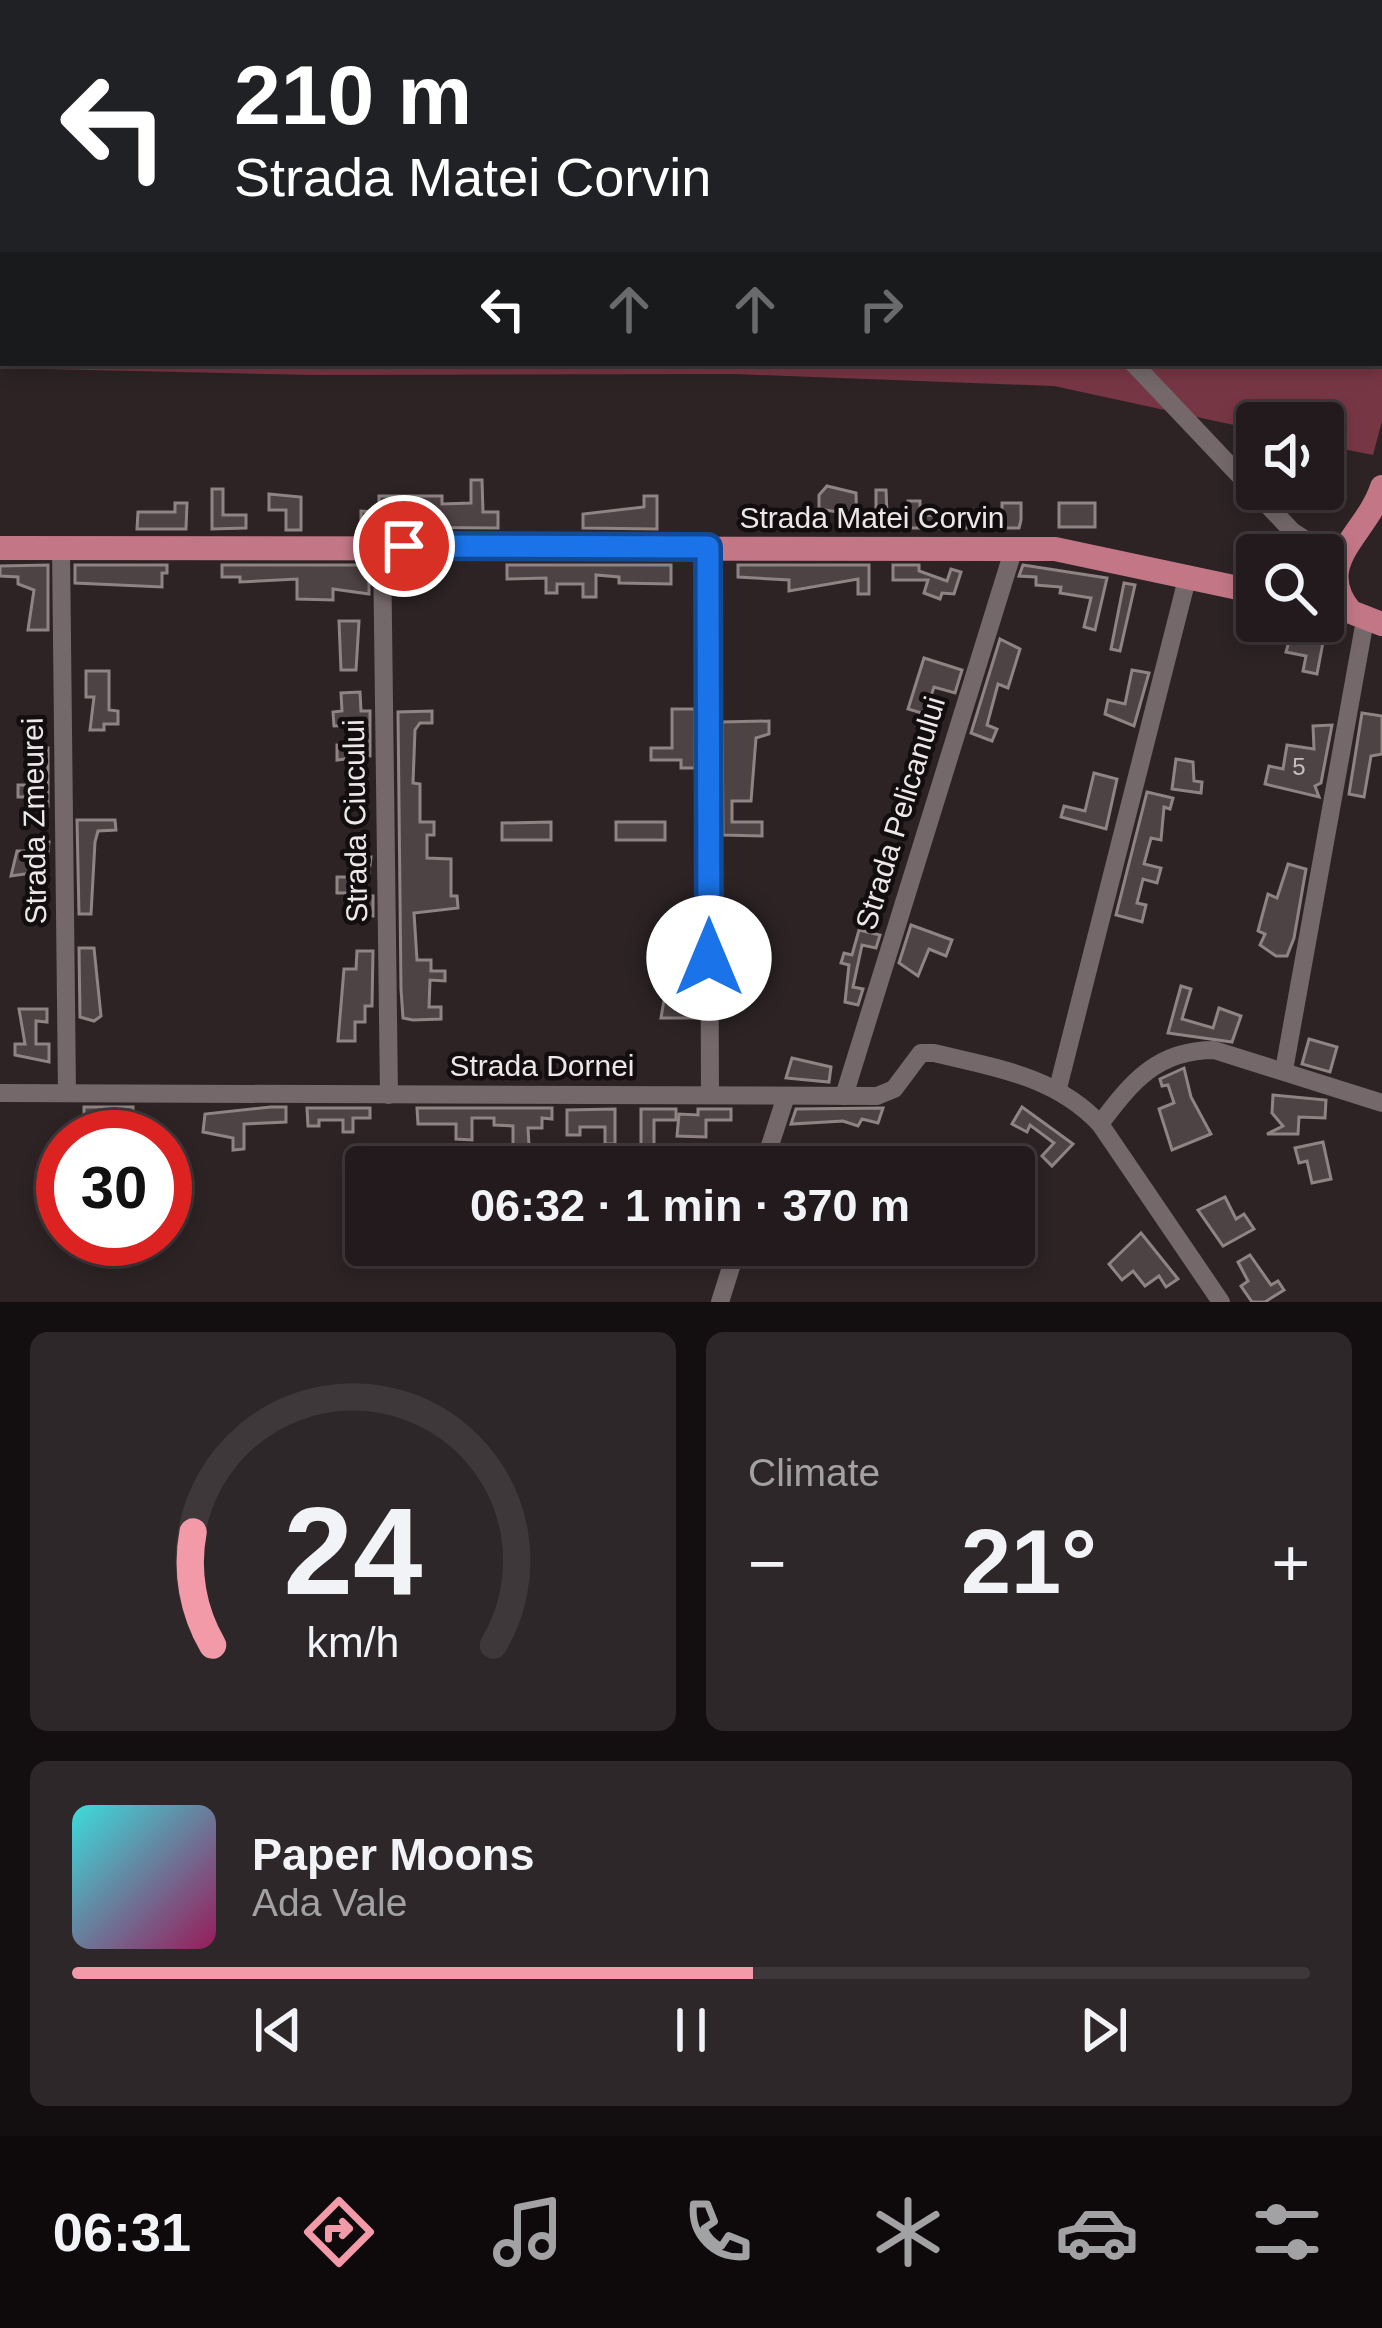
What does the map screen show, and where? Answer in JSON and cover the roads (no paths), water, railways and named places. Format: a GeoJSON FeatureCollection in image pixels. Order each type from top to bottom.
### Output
{"type":"FeatureCollection","features":[{"type":"Feature","properties":{"kind":"main road"},"geometry":{"type":"LineString","coordinates":[[1344,550],[1367,522],[1382,487]]}},
{"type":"Feature","properties":{"kind":"main road"},"geometry":{"type":"LineString","coordinates":[[1354,538],[1382,532]]}},
{"type":"Feature","properties":{"kind":"main road","name":"Strada Matei Corvin"},"geometry":{"type":"LineString","coordinates":[[0,548],[1014,548],[1078,551],[1236,584]]}},
{"type":"Feature","properties":{"kind":"main road"},"geometry":{"type":"LineString","coordinates":[[1344,597],[1372,620]]}},
{"type":"Feature","properties":{"kind":"street"},"geometry":{"type":"LineString","coordinates":[[1136,366],[1296,534]]}},
{"type":"Feature","properties":{"kind":"street","name":"Strada Ciucului"},"geometry":{"type":"LineString","coordinates":[[382,546],[389,1095]]}},
{"type":"Feature","properties":{"kind":"street"},"geometry":{"type":"LineString","coordinates":[[708,547],[710,1096]]}},
{"type":"Feature","properties":{"kind":"street","name":"Strada Zmeurei"},"geometry":{"type":"LineString","coordinates":[[61,548],[67,1093]]}},
{"type":"Feature","properties":{"kind":"street","name":"Strada Pelicanului"},"geometry":{"type":"LineString","coordinates":[[844,1096],[1014,548]]}},
{"type":"Feature","properties":{"kind":"street"},"geometry":{"type":"LineString","coordinates":[[1188,574],[1058,1088],[1100,1124],[1221,1302]]}},
{"type":"Feature","properties":{"kind":"street"},"geometry":{"type":"LineString","coordinates":[[1283,1070],[1372,620]]}},
{"type":"Feature","properties":{"kind":"street"},"geometry":{"type":"LineString","coordinates":[[1100,1124],[1161,1058],[1214,1050],[1382,1103]]}},
{"type":"Feature","properties":{"kind":"street","name":"Strada Dornei"},"geometry":{"type":"LineString","coordinates":[[0,1093],[844,1096],[886,1094],[911,1062],[934,1053],[1058,1088]]}},
{"type":"Feature","properties":{"kind":"street"},"geometry":{"type":"LineString","coordinates":[[770,1146],[786,1096]]}},
{"type":"Feature","properties":{"kind":"street"},"geometry":{"type":"LineString","coordinates":[[720,1302],[731,1266]]}}]}
